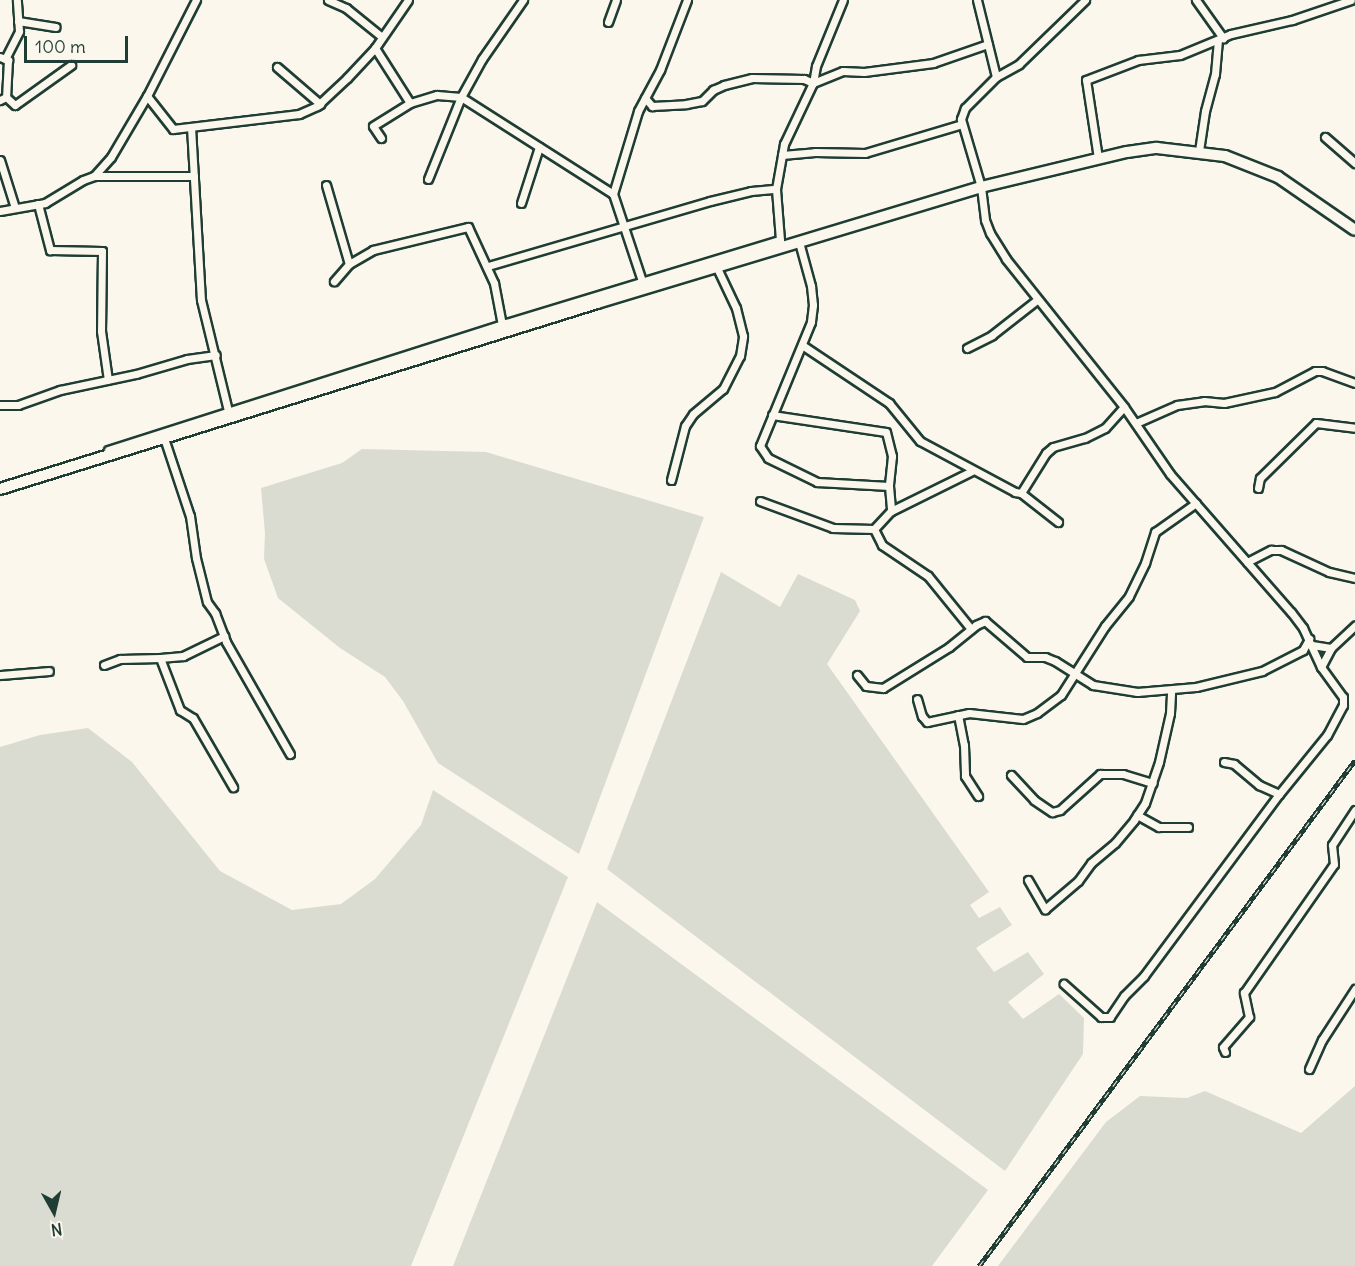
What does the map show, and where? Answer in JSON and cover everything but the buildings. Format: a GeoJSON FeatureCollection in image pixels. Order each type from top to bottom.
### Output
{"type":"FeatureCollection","features":[{"type":"Feature","properties":{"kind":"main road"},"geometry":{"type":"LineString","coordinates":[[0,489],[574,310],[981,187],[1098,158],[1157,148],[1199,151],[1225,156],[1278,177],[1355,230]]}},
{"type":"Feature","properties":{"kind":"street"},"geometry":{"type":"LineString","coordinates":[[17,0],[19,31],[2,58],[8,60],[3,99],[15,105],[71,65]]}},
{"type":"Feature","properties":{"kind":"street"},"geometry":{"type":"LineString","coordinates":[[94,176],[111,157],[147,96],[196,0]]}},
{"type":"Feature","properties":{"kind":"street"},"geometry":{"type":"LineString","coordinates":[[328,0],[346,9],[382,37]]}},
{"type":"Feature","properties":{"kind":"street"},"geometry":{"type":"LineString","coordinates":[[147,96],[172,129],[299,114],[320,104],[375,48],[408,0]]}},
{"type":"Feature","properties":{"kind":"street"},"geometry":{"type":"LineString","coordinates":[[428,179],[461,97],[482,59],[523,0]]}},
{"type":"Feature","properties":{"kind":"street"},"geometry":{"type":"LineString","coordinates":[[608,22],[616,0]]}},
{"type":"Feature","properties":{"kind":"street"},"geometry":{"type":"LineString","coordinates":[[642,282],[613,194],[625,147],[638,111],[667,54],[687,0]]}},
{"type":"Feature","properties":{"kind":"street"},"geometry":{"type":"LineString","coordinates":[[0,484],[501,325],[780,240],[776,189],[784,144],[813,83],[816,66],[843,0]]}},
{"type":"Feature","properties":{"kind":"street"},"geometry":{"type":"LineString","coordinates":[[977,0],[996,77]]}},
{"type":"Feature","properties":{"kind":"street"},"geometry":{"type":"LineString","coordinates":[[1065,984],[1101,1017],[1110,1017],[1124,996],[1144,976],[1279,794],[1327,735],[1343,705],[1343,698],[1321,667],[1310,642],[1291,612],[1170,474],[1136,423],[1006,259],[990,233],[981,204],[981,187],[961,119],[965,108],[996,77],[1019,64],[1085,0]]}},
{"type":"Feature","properties":{"kind":"street"},"geometry":{"type":"LineString","coordinates":[[1196,0],[1220,39],[1199,151]]}},
{"type":"Feature","properties":{"kind":"street"},"geometry":{"type":"LineString","coordinates":[[1098,158],[1086,80],[1138,60],[1180,54],[1261,26],[1292,20],[1351,0]]}},
{"type":"Feature","properties":{"kind":"street"},"geometry":{"type":"LineString","coordinates":[[18,21],[56,27]]}},
{"type":"Feature","properties":{"kind":"street"},"geometry":{"type":"LineString","coordinates":[[645,98],[652,106],[702,101],[724,85],[764,76],[804,79],[813,83],[843,70],[864,72],[933,63],[988,44]]}},
{"type":"Feature","properties":{"kind":"street"},"geometry":{"type":"LineString","coordinates":[[375,48],[410,103]]}},
{"type":"Feature","properties":{"kind":"street"},"geometry":{"type":"LineString","coordinates":[[277,67],[320,104]]}},
{"type":"Feature","properties":{"kind":"street"},"geometry":{"type":"LineString","coordinates":[[381,138],[373,126],[410,103],[437,95],[461,97],[613,194]]}},
{"type":"Feature","properties":{"kind":"street"},"geometry":{"type":"LineString","coordinates":[[782,155],[815,152],[865,153],[962,124]]}},
{"type":"Feature","properties":{"kind":"street"},"geometry":{"type":"LineString","coordinates":[[191,128],[201,300],[228,411]]}},
{"type":"Feature","properties":{"kind":"street"},"geometry":{"type":"LineString","coordinates":[[1325,137],[1355,164]]}},
{"type":"Feature","properties":{"kind":"street"},"geometry":{"type":"LineString","coordinates":[[522,203],[539,147]]}},
{"type":"Feature","properties":{"kind":"street"},"geometry":{"type":"LineString","coordinates":[[0,160],[15,208]]}},
{"type":"Feature","properties":{"kind":"street"},"geometry":{"type":"LineString","coordinates":[[0,211],[45,203],[82,180],[94,176],[194,176]]}},
{"type":"Feature","properties":{"kind":"street"},"geometry":{"type":"LineString","coordinates":[[327,185],[349,264]]}},
{"type":"Feature","properties":{"kind":"street"},"geometry":{"type":"LineString","coordinates":[[488,266],[625,228],[710,201],[752,191],[776,189]]}},
{"type":"Feature","properties":{"kind":"street"},"geometry":{"type":"LineString","coordinates":[[38,204],[50,250],[102,251],[101,331],[108,380]]}},
{"type":"Feature","properties":{"kind":"street"},"geometry":{"type":"LineString","coordinates":[[334,281],[349,264],[373,250],[468,226],[494,283],[501,325]]}},
{"type":"Feature","properties":{"kind":"street"},"geometry":{"type":"LineString","coordinates":[[799,242],[813,304],[812,322],[771,415],[760,446],[768,458],[817,482],[888,486]]}},
{"type":"Feature","properties":{"kind":"street"},"geometry":{"type":"LineString","coordinates":[[671,480],[685,426],[693,414],[723,389],[740,356],[742,336],[736,308],[717,268]]}},
{"type":"Feature","properties":{"kind":"street"},"geometry":{"type":"LineString","coordinates":[[967,348],[992,335],[1038,299]]}},
{"type":"Feature","properties":{"kind":"street"},"geometry":{"type":"LineString","coordinates":[[802,345],[889,403],[920,441],[948,455],[972,471],[1021,493],[1058,522]]}},
{"type":"Feature","properties":{"kind":"street"},"geometry":{"type":"LineString","coordinates":[[0,405],[18,405],[60,390],[187,359],[216,355]]}},
{"type":"Feature","properties":{"kind":"street"},"geometry":{"type":"LineString","coordinates":[[1136,423],[1177,405],[1204,401],[1224,403],[1282,389],[1315,371],[1322,371],[1355,382]]}},
{"type":"Feature","properties":{"kind":"street"},"geometry":{"type":"LineString","coordinates":[[1021,493],[1046,453],[1053,447],[1085,438],[1105,428],[1124,407]]}},
{"type":"Feature","properties":{"kind":"street"},"geometry":{"type":"LineString","coordinates":[[771,415],[886,432],[892,456],[888,486],[891,511]]}},
{"type":"Feature","properties":{"kind":"street"},"geometry":{"type":"LineString","coordinates":[[1258,488],[1260,478],[1316,423],[1355,428]]}},
{"type":"Feature","properties":{"kind":"street"},"geometry":{"type":"LineString","coordinates":[[164,438],[190,516],[196,558],[207,602],[290,754]]}},
{"type":"Feature","properties":{"kind":"street"},"geometry":{"type":"LineString","coordinates":[[760,501],[833,528],[874,529],[891,511],[972,471]]}},
{"type":"Feature","properties":{"kind":"street"},"geometry":{"type":"LineString","coordinates":[[917,699],[922,716],[927,722],[979,712],[1014,719],[1028,718],[1061,695],[1105,626],[1129,596],[1145,563],[1155,532],[1196,503]]}},
{"type":"Feature","properties":{"kind":"street"},"geometry":{"type":"LineString","coordinates":[[874,529],[882,544],[928,576],[971,629]]}},
{"type":"Feature","properties":{"kind":"street"},"geometry":{"type":"LineString","coordinates":[[1247,562],[1271,550],[1281,550],[1329,572],[1355,578]]}},
{"type":"Feature","properties":{"kind":"street"},"geometry":{"type":"LineString","coordinates":[[857,675],[866,686],[883,688],[949,647],[985,621],[1027,657],[1045,657],[1093,685],[1118,690],[1171,691],[1262,671],[1303,650],[1310,642]]}},
{"type":"Feature","properties":{"kind":"street"},"geometry":{"type":"LineString","coordinates":[[1321,667],[1331,648],[1355,626]]}},
{"type":"Feature","properties":{"kind":"street"},"geometry":{"type":"LineString","coordinates":[[104,664],[120,659],[183,656],[224,636]]}},
{"type":"Feature","properties":{"kind":"street"},"geometry":{"type":"LineString","coordinates":[[1310,642],[1331,648]]}},
{"type":"Feature","properties":{"kind":"street"},"geometry":{"type":"LineString","coordinates":[[160,658],[180,710],[193,718],[233,787]]}},
{"type":"Feature","properties":{"kind":"street"},"geometry":{"type":"LineString","coordinates":[[0,675],[49,671]]}},
{"type":"Feature","properties":{"kind":"street"},"geometry":{"type":"LineString","coordinates":[[1028,880],[1045,909],[1078,881],[1137,815],[1153,783],[1166,737],[1171,691]]}},
{"type":"Feature","properties":{"kind":"street"},"geometry":{"type":"LineString","coordinates":[[958,715],[964,745],[966,776],[978,796]]}},
{"type":"Feature","properties":{"kind":"street"},"geometry":{"type":"LineString","coordinates":[[1224,762],[1234,764],[1259,785],[1279,794]]}},
{"type":"Feature","properties":{"kind":"street"},"geometry":{"type":"LineString","coordinates":[[1011,775],[1029,796],[1052,812],[1060,810],[1100,774],[1122,774],[1153,783]]}},
{"type":"Feature","properties":{"kind":"street"},"geometry":{"type":"LineString","coordinates":[[1225,1052],[1222,1047],[1249,1017],[1244,993],[1334,864],[1332,845],[1355,810]]}},
{"type":"Feature","properties":{"kind":"street"},"geometry":{"type":"LineString","coordinates":[[1137,815],[1159,827],[1188,827]]}},
{"type":"Feature","properties":{"kind":"street"},"geometry":{"type":"LineString","coordinates":[[1309,1069],[1322,1040],[1355,988]]}},
{"type":"Feature","properties":{"kind":"shaded area"},"geometry":{"type":"Polygon","coordinates":[[[362,449],[486,452],[704,517],[579,854],[438,763],[403,701],[385,677],[340,648],[278,598],[264,559],[265,533],[261,488],[342,463],[362,449]]]}},
{"type":"Feature","properties":{"kind":"shaded area"},"geometry":{"type":"Polygon","coordinates":[[[721,572],[780,607],[798,574],[855,600],[860,611],[827,664],[989,892],[970,905],[979,918],[1000,907],[1012,925],[976,948],[994,972],[1028,952],[1044,974],[1008,1002],[1023,1019],[1059,994],[1084,1018],[1083,1054],[1005,1171],[607,869],[721,572]]]}},
{"type":"Feature","properties":{"kind":"shaded area"},"geometry":{"type":"Polygon","coordinates":[[[88,728],[132,762],[220,871],[292,910],[341,904],[375,879],[421,825],[433,790],[568,877],[411,1266],[0,1266],[0,747],[40,735],[88,728]]]}},
{"type":"Feature","properties":{"kind":"shaded area"},"geometry":{"type":"Polygon","coordinates":[[[597,902],[988,1190],[932,1266],[453,1266],[597,902]]]}},
{"type":"Feature","properties":{"kind":"shaded area"},"geometry":{"type":"Polygon","coordinates":[[[1355,1086],[1355,1266],[998,1266],[1106,1122],[1140,1096],[1187,1098],[1205,1091],[1301,1133],[1355,1086]]]}},
{"type":"Feature","properties":{"kind":"railway"},"geometry":{"type":"LineString","coordinates":[[979,1266],[1355,760]]}}]}
